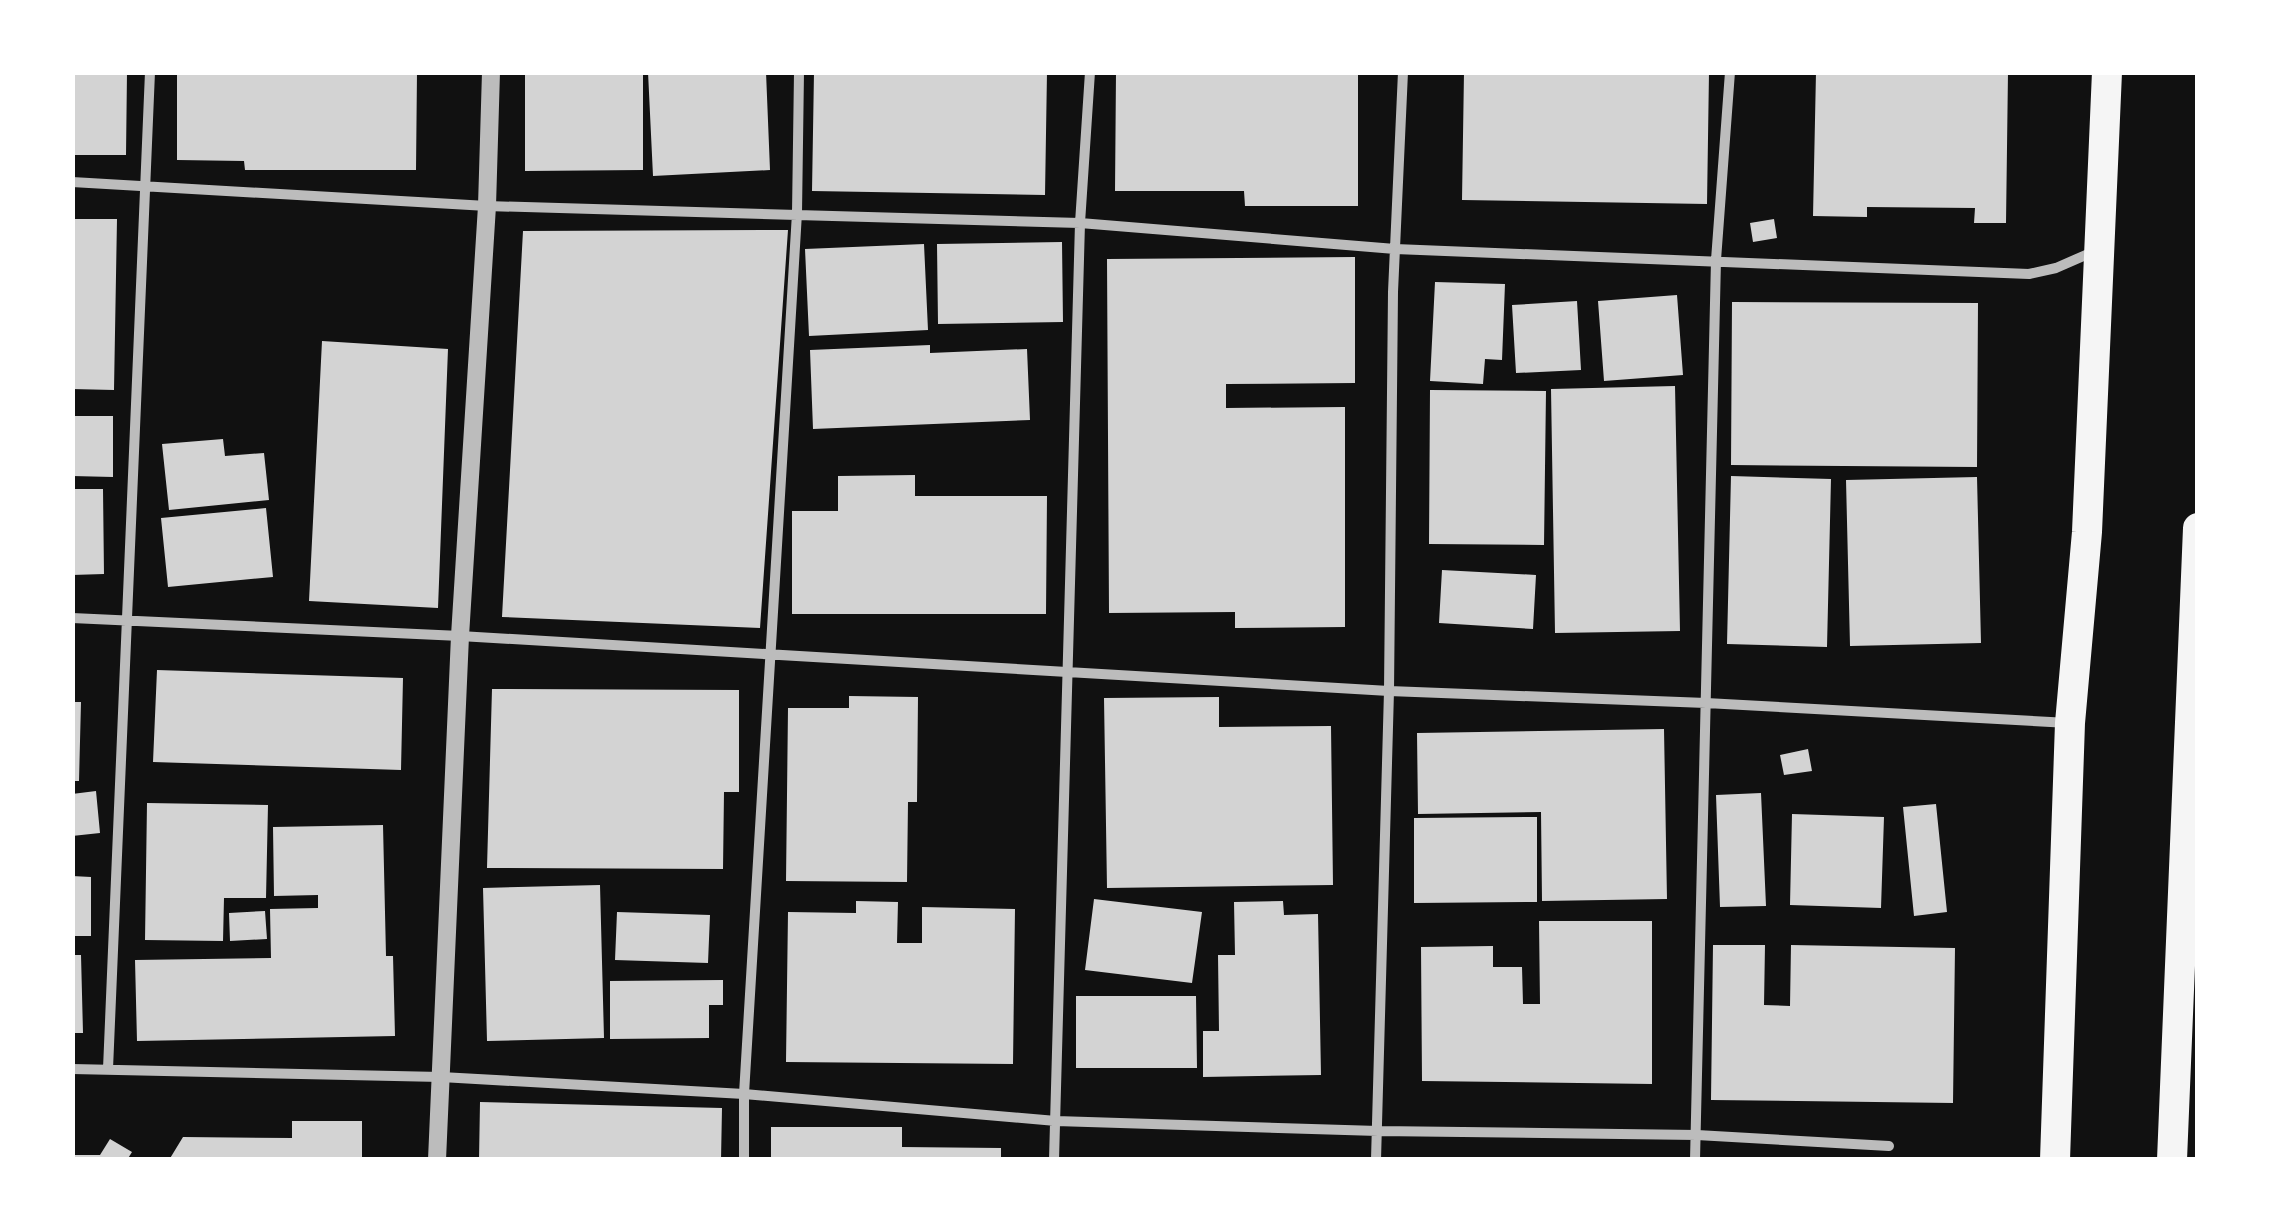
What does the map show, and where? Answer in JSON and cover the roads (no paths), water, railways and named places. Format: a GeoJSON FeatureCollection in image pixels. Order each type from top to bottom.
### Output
{"type":"FeatureCollection","features":[{"type":"Feature","properties":{"kind":"highway"},"geometry":{"type":"LineString","coordinates":[[2055,1160],[2070,724],[2087,532],[2107,72]]}},
{"type":"Feature","properties":{"kind":"highway"},"geometry":{"type":"LineString","coordinates":[[2172,1160],[2194,708],[2198,528]]}},
{"type":"Feature","properties":{"kind":"street"},"geometry":{"type":"LineString","coordinates":[[108,1069],[150,72]]}},
{"type":"Feature","properties":{"kind":"street"},"geometry":{"type":"LineString","coordinates":[[437,1160],[490,72]]}},
{"type":"Feature","properties":{"kind":"street"},"geometry":{"type":"LineString","coordinates":[[744,1160],[744,1094],[798,213],[799,72]]}},
{"type":"Feature","properties":{"kind":"street"},"geometry":{"type":"LineString","coordinates":[[1054,1160],[1080,224],[1090,72]]}},
{"type":"Feature","properties":{"kind":"street"},"geometry":{"type":"LineString","coordinates":[[1376,1160],[1389,691],[1395,248],[1403,72]]}},
{"type":"Feature","properties":{"kind":"street"},"geometry":{"type":"LineString","coordinates":[[1695,1160],[1716,260],[1730,72]]}},
{"type":"Feature","properties":{"kind":"street"},"geometry":{"type":"LineString","coordinates":[[72,182],[486,206],[1080,224],[1395,248],[2030,274],[2056,268],[2100,249]]}},
{"type":"Feature","properties":{"kind":"street"},"geometry":{"type":"LineString","coordinates":[[72,618],[460,636],[1389,691],[2070,724]]}},
{"type":"Feature","properties":{"kind":"street"},"geometry":{"type":"LineString","coordinates":[[72,1069],[441,1077],[744,1094],[1056,1121],[1697,1135],[1889,1146]]}}]}
